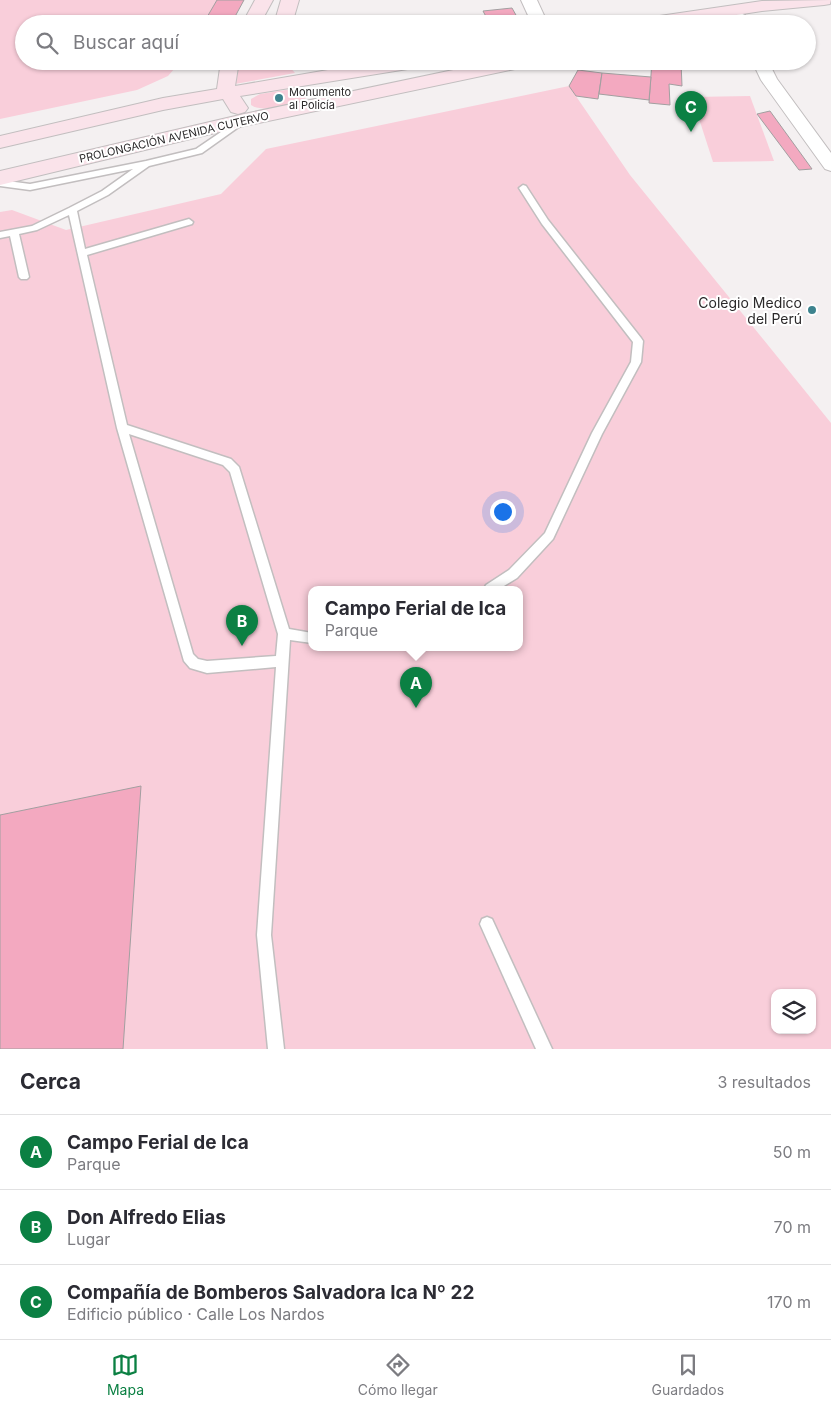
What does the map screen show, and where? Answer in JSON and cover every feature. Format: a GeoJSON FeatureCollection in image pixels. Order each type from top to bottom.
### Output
{"type":"FeatureCollection","features":[{"type":"Feature","properties":{"kind":"street"},"geometry":{"type":"LineString","coordinates":[[256,15],[264,0]]}},
{"type":"Feature","properties":{"kind":"street"},"geometry":{"type":"LineString","coordinates":[[286,15],[290,0]]}},
{"type":"Feature","properties":{"kind":"street"},"geometry":{"type":"LineString","coordinates":[[529,0],[536,15]]}},
{"type":"Feature","properties":{"kind":"street"},"geometry":{"type":"LineString","coordinates":[[700,15],[824,0]]}},
{"type":"Feature","properties":{"kind":"street"},"geometry":{"type":"LineString","coordinates":[[795,15],[831,11]]}},
{"type":"Feature","properties":{"kind":"street"},"geometry":{"type":"LineString","coordinates":[[228,70],[225,87],[244,120]]}},
{"type":"Feature","properties":{"kind":"street"},"geometry":{"type":"LineString","coordinates":[[310,70],[318,77],[332,101]]}},
{"type":"Feature","properties":{"kind":"street"},"geometry":{"type":"LineString","coordinates":[[0,142],[162,104],[363,70]]}},
{"type":"Feature","properties":{"kind":"street","name":"PROLONGACIÓN AVENIDA CUTERVO"},"geometry":{"type":"LineString","coordinates":[[0,178],[244,120],[481,70]]}},
{"type":"Feature","properties":{"kind":"street"},"geometry":{"type":"LineString","coordinates":[[764,70],[768,80],[831,164]]}},
{"type":"Feature","properties":{"kind":"lane"},"geometry":{"type":"LineString","coordinates":[[0,183],[30,186],[146,164],[199,151],[244,120]]}},
{"type":"Feature","properties":{"kind":"lane"},"geometry":{"type":"LineString","coordinates":[[0,235],[34,228],[72,210],[105,193],[146,164]]}},
{"type":"Feature","properties":{"kind":"lane"},"geometry":{"type":"LineString","coordinates":[[495,586],[513,574],[549,536],[597,434],[636,362],[638,351],[638,342],[545,222],[523,188]]}},
{"type":"Feature","properties":{"kind":"lane"},"geometry":{"type":"LineString","coordinates":[[72,210],[122,428],[188,657],[194,664],[207,667],[283,661]]}},
{"type":"Feature","properties":{"kind":"lane"},"geometry":{"type":"LineString","coordinates":[[82,253],[189,222]]}},
{"type":"Feature","properties":{"kind":"lane"},"geometry":{"type":"LineString","coordinates":[[14,233],[24,277]]}},
{"type":"Feature","properties":{"kind":"lane"},"geometry":{"type":"LineString","coordinates":[[122,428],[227,462],[235,470],[284,634],[264,935],[276,1049]]}},
{"type":"Feature","properties":{"kind":"lane"},"geometry":{"type":"LineString","coordinates":[[284,634],[308,637]]}},
{"type":"Feature","properties":{"kind":"lane"},"geometry":{"type":"LineString","coordinates":[[487,924],[544,1049]]}},
{"type":"Feature","properties":{"kind":"shaded area"},"geometry":{"type":"Polygon","coordinates":[[[0,0],[217,0],[208,15],[15,15],[15,70],[173,70],[168,76],[137,90],[0,119],[0,0]]]}},
{"type":"Feature","properties":{"kind":"shaded area"},"geometry":{"type":"Polygon","coordinates":[[[237,70],[292,70],[295,73],[235,84],[237,70]]]}},
{"type":"Feature","properties":{"kind":"shaded area"},"geometry":{"type":"Polygon","coordinates":[[[569,86],[630,175],[831,423],[831,1049],[0,1049],[0,212],[12,210],[66,230],[221,194],[266,149],[569,86]]]}},
{"type":"Feature","properties":{"kind":"shaded area"},"geometry":{"type":"Polygon","coordinates":[[[300,89],[306,92],[308,96],[297,103],[280,107],[263,108],[251,105],[251,99],[260,94],[300,89]]]}},
{"type":"Feature","properties":{"kind":"shaded area"},"geometry":{"type":"Polygon","coordinates":[[[750,96],[774,161],[713,162],[692,97],[750,96]]]}},
{"type":"Feature","properties":{"kind":"building"},"geometry":{"type":"Polygon","coordinates":[[[217,0],[244,0],[236,15],[208,15],[217,0]]]}},
{"type":"Feature","properties":{"kind":"building"},"geometry":{"type":"Polygon","coordinates":[[[512,8],[516,15],[485,15],[483,11],[512,8]]]}},
{"type":"Feature","properties":{"kind":"building"},"geometry":{"type":"Polygon","coordinates":[[[578,70],[602,73],[598,99],[576,96],[569,86],[578,70]]]}},
{"type":"Feature","properties":{"kind":"building"},"geometry":{"type":"Polygon","coordinates":[[[651,70],[681,70],[682,86],[669,84],[670,105],[649,103],[651,70]]]}},
{"type":"Feature","properties":{"kind":"building"},"geometry":{"type":"Polygon","coordinates":[[[602,73],[651,77],[649,100],[599,94],[602,73]]]}},
{"type":"Feature","properties":{"kind":"building"},"geometry":{"type":"Polygon","coordinates":[[[770,111],[812,169],[799,170],[757,114],[770,111]]]}},
{"type":"Feature","properties":{"kind":"building"},"geometry":{"type":"Polygon","coordinates":[[[141,786],[123,1049],[0,1049],[0,815],[141,786]]]}},
{"type":"Feature","properties":{"kind":"place","name":"Monumento al Policía"},"geometry":{"type":"Point","coordinates":[279,98]}},
{"type":"Feature","properties":{"kind":"place","name":"Compañía de Bomberos Salvadora Ica Nº 22"},"geometry":{"type":"Point","coordinates":[691,132]}},
{"type":"Feature","properties":{"kind":"place","name":"Colegio Medico del Perú"},"geometry":{"type":"Point","coordinates":[812,310]}},
{"type":"Feature","properties":{"kind":"place","name":"Don Alfredo Elias"},"geometry":{"type":"Point","coordinates":[242,646]}},
{"type":"Feature","properties":{"kind":"place","name":"Campo Ferial de Ica"},"geometry":{"type":"Point","coordinates":[416,708]}}]}
